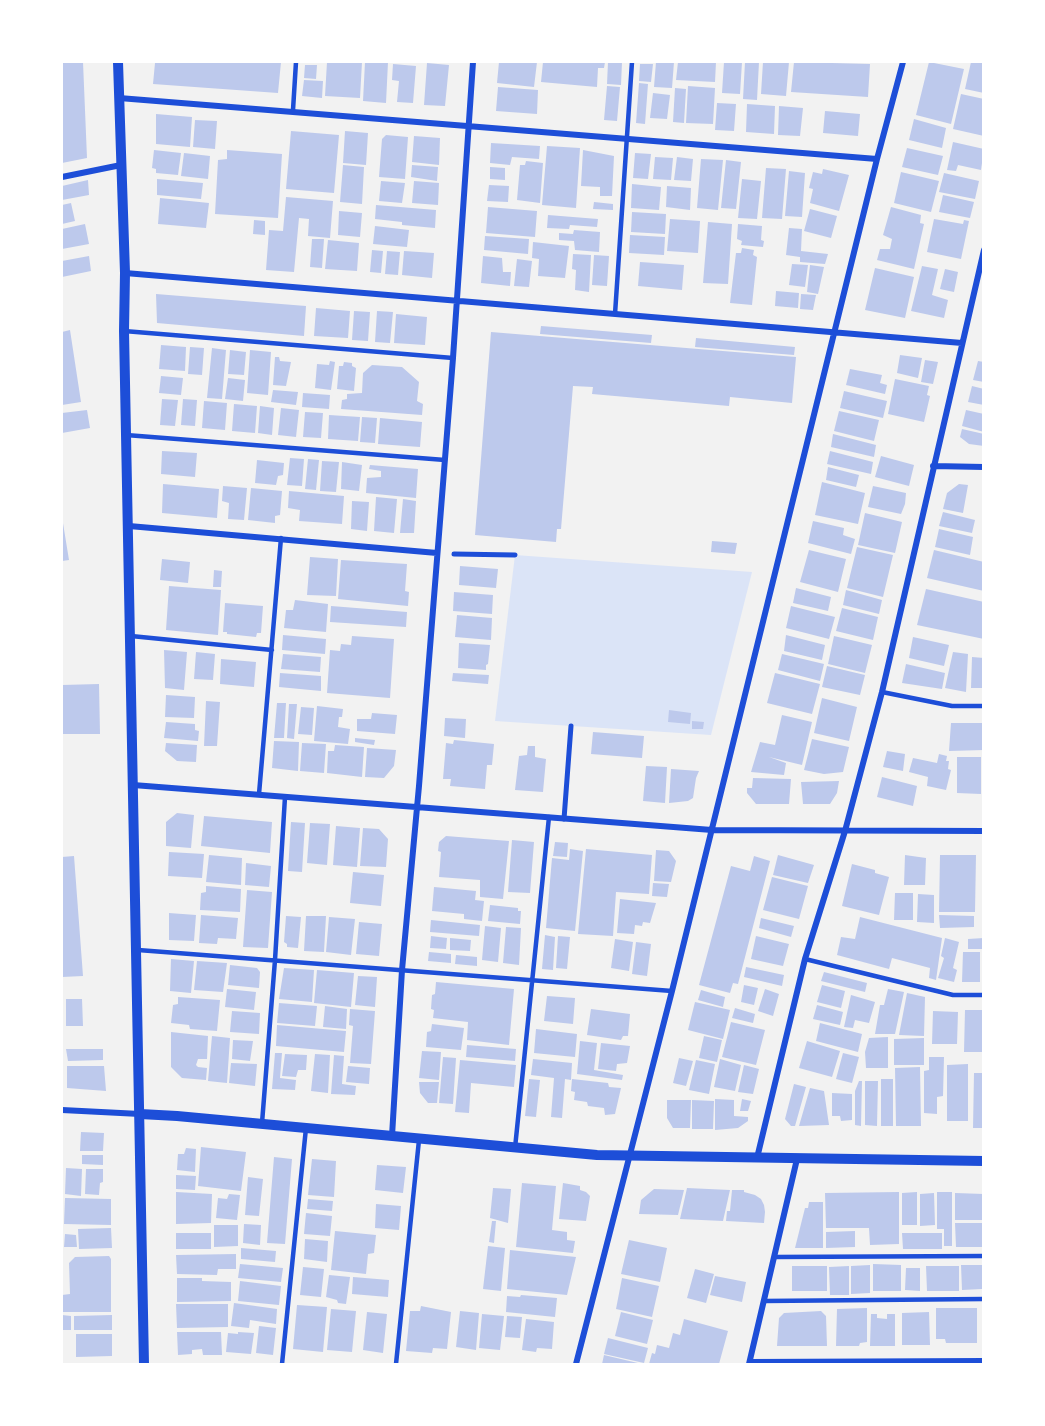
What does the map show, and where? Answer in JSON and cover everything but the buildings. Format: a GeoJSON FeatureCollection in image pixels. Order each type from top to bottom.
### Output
{"type":"FeatureCollection","features":[{"type":"Feature","properties":{"kind":"street"},"geometry":{"type":"LineString","coordinates":[[118,62],[125,273],[124,331],[138,950],[144,1365]]}},
{"type":"Feature","properties":{"kind":"street"},"geometry":{"type":"LineString","coordinates":[[392,1136],[402,970],[453,358],[473,62]]}},
{"type":"Feature","properties":{"kind":"street"},"geometry":{"type":"LineString","coordinates":[[576,1365],[672,991],[877,159],[903,62]]}},
{"type":"Feature","properties":{"kind":"street"},"geometry":{"type":"LineString","coordinates":[[119,98],[293,110],[877,159]]}},
{"type":"Feature","properties":{"kind":"street"},"geometry":{"type":"LineString","coordinates":[[62,177],[121,165]]}},
{"type":"Feature","properties":{"kind":"street"},"geometry":{"type":"LineString","coordinates":[[756,1159],[805,959],[845,831],[882,692],[984,250]]}},
{"type":"Feature","properties":{"kind":"street"},"geometry":{"type":"LineString","coordinates":[[125,273],[962,343]]}},
{"type":"Feature","properties":{"kind":"street"},"geometry":{"type":"LineString","coordinates":[[933,466],[984,467]]}},
{"type":"Feature","properties":{"kind":"street"},"geometry":{"type":"LineString","coordinates":[[129,526],[437,553]]}},
{"type":"Feature","properties":{"kind":"street"},"geometry":{"type":"LineString","coordinates":[[454,554],[515,555]]}},
{"type":"Feature","properties":{"kind":"street"},"geometry":{"type":"LineString","coordinates":[[564,819],[572,726]]}},
{"type":"Feature","properties":{"kind":"street"},"geometry":{"type":"LineString","coordinates":[[133,785],[712,830],[984,831]]}},
{"type":"Feature","properties":{"kind":"street"},"geometry":{"type":"LineString","coordinates":[[62,1110],[262,1123],[629,1157],[984,1161]]}},
{"type":"Feature","properties":{"kind":"street"},"geometry":{"type":"LineString","coordinates":[[797,1159],[749,1363],[984,1362]]}},
{"type":"Feature","properties":{"kind":"lane"},"geometry":{"type":"LineString","coordinates":[[293,110],[296,62]]}},
{"type":"Feature","properties":{"kind":"lane"},"geometry":{"type":"LineString","coordinates":[[615,314],[632,62]]}},
{"type":"Feature","properties":{"kind":"lane"},"geometry":{"type":"LineString","coordinates":[[124,331],[453,358]]}},
{"type":"Feature","properties":{"kind":"lane"},"geometry":{"type":"LineString","coordinates":[[126,435],[445,460]]}},
{"type":"Feature","properties":{"kind":"lane"},"geometry":{"type":"LineString","coordinates":[[259,794],[281,538]]}},
{"type":"Feature","properties":{"kind":"lane"},"geometry":{"type":"LineString","coordinates":[[131,636],[272,650]]}},
{"type":"Feature","properties":{"kind":"lane"},"geometry":{"type":"LineString","coordinates":[[882,692],[952,706],[984,706]]}},
{"type":"Feature","properties":{"kind":"lane"},"geometry":{"type":"LineString","coordinates":[[262,1123],[276,960],[285,797]]}},
{"type":"Feature","properties":{"kind":"lane"},"geometry":{"type":"LineString","coordinates":[[515,1148],[549,817]]}},
{"type":"Feature","properties":{"kind":"lane"},"geometry":{"type":"LineString","coordinates":[[138,950],[672,991]]}},
{"type":"Feature","properties":{"kind":"lane"},"geometry":{"type":"LineString","coordinates":[[805,959],[953,994],[984,995]]}},
{"type":"Feature","properties":{"kind":"lane"},"geometry":{"type":"LineString","coordinates":[[282,1365],[306,1128]]}},
{"type":"Feature","properties":{"kind":"lane"},"geometry":{"type":"LineString","coordinates":[[396,1365],[419,1138]]}},
{"type":"Feature","properties":{"kind":"lane"},"geometry":{"type":"LineString","coordinates":[[774,1257],[984,1256]]}},
{"type":"Feature","properties":{"kind":"lane"},"geometry":{"type":"LineString","coordinates":[[764,1301],[984,1299]]}},
{"type":"Feature","properties":{"kind":"shaded area"},"geometry":{"type":"Polygon","coordinates":[[[515,555],[752,572],[711,735],[495,721],[515,555]]]}}]}
